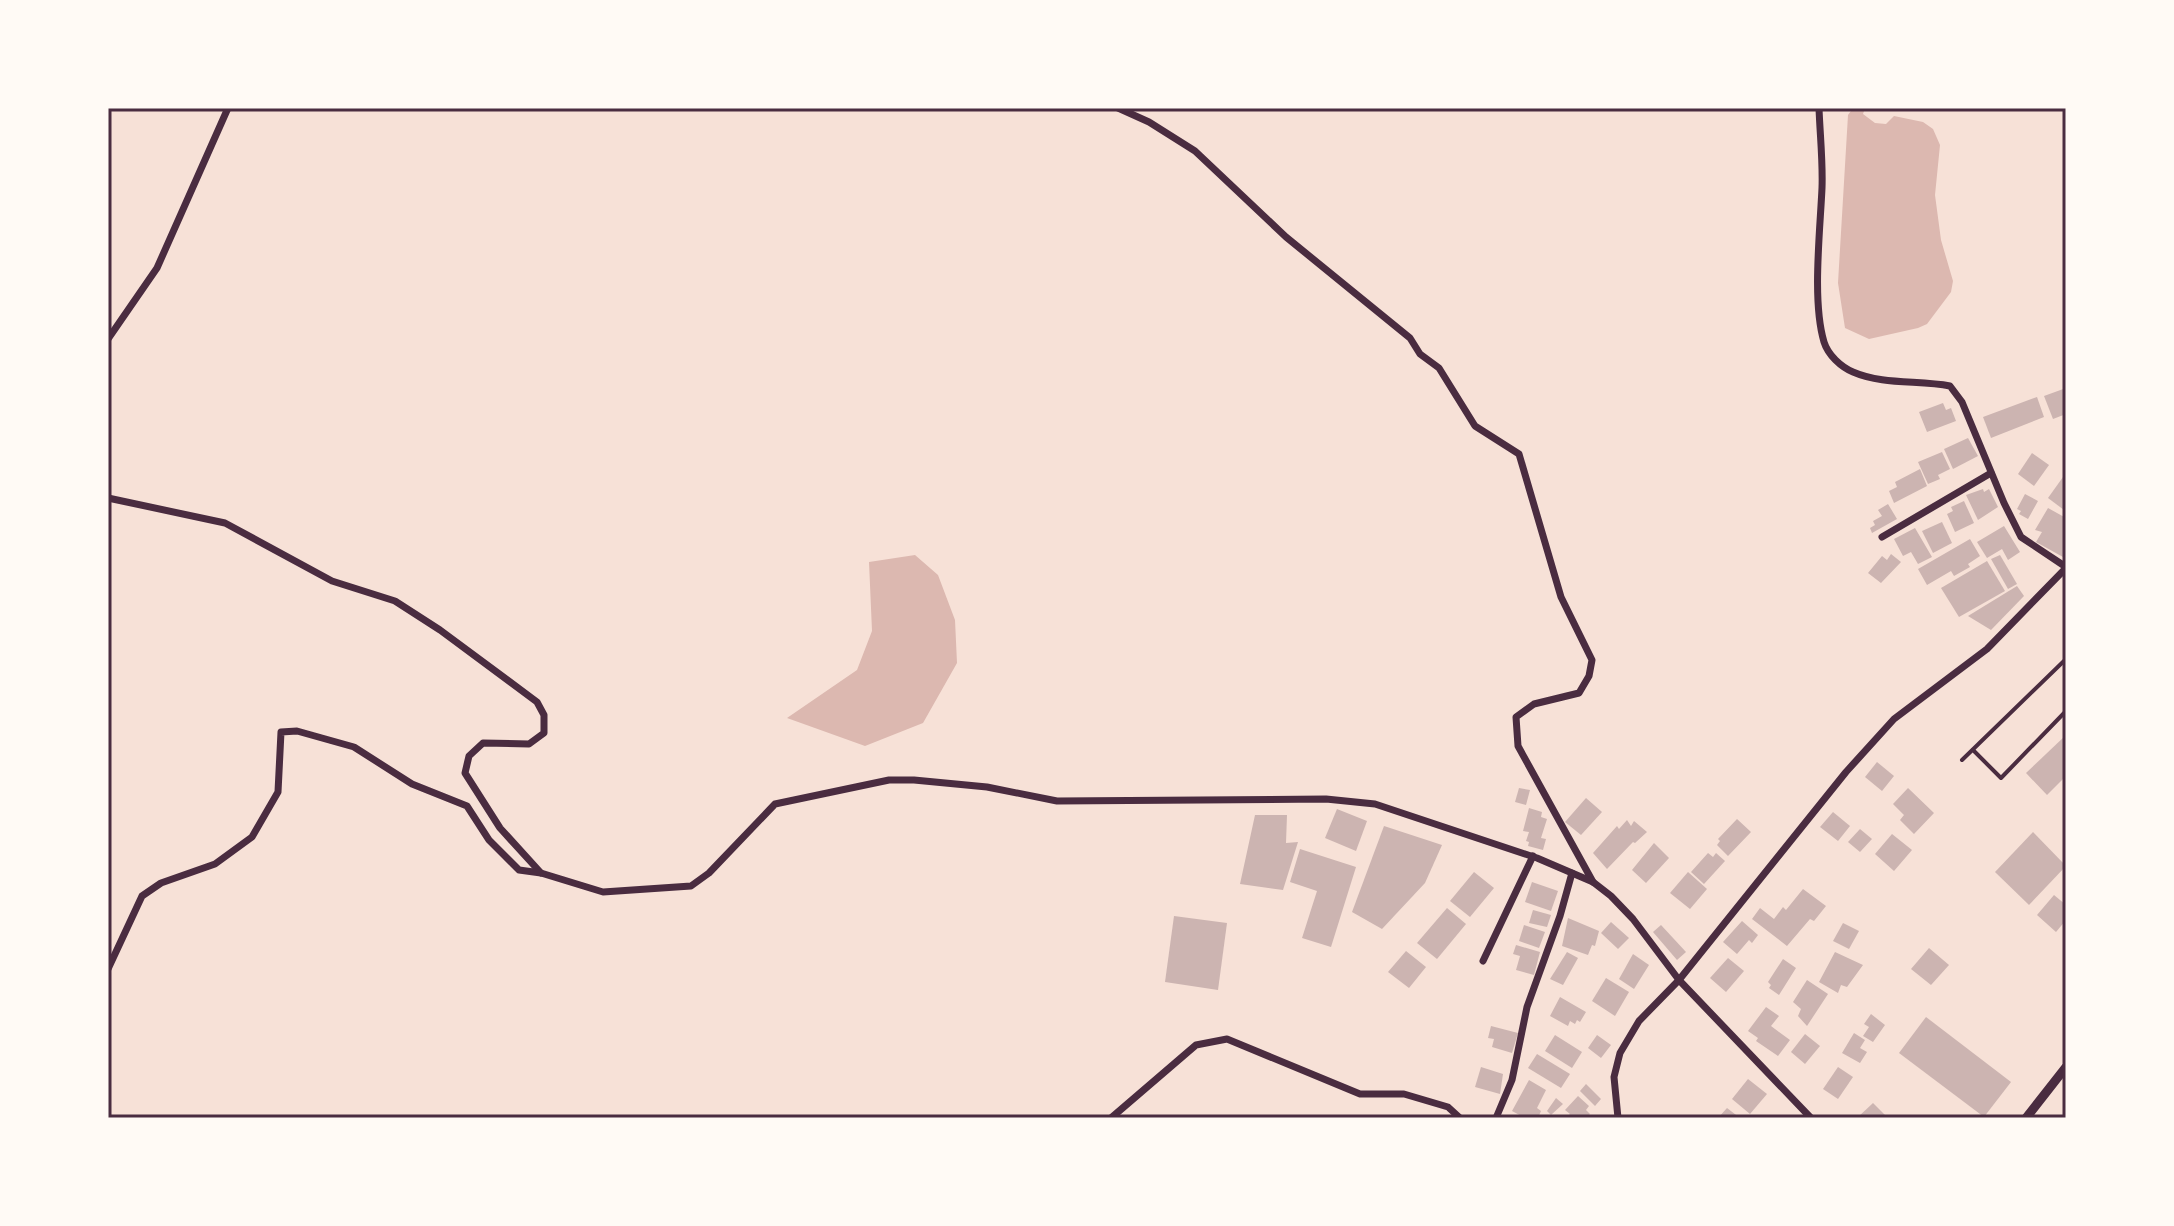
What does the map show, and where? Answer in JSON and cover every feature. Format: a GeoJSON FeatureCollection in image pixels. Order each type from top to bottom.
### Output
{"type":"FeatureCollection","features":[{"type":"Feature","properties":{"kind":"street"},"geometry":{"type":"LineString","coordinates":[[108,339],[157,268],[228,108]]}},
{"type":"Feature","properties":{"kind":"street"},"geometry":{"type":"LineString","coordinates":[[1118,108],[1149,122],[1195,151],[1286,237],[1410,338],[1420,354],[1439,368],[1475,426],[1519,454],[1561,597],[1592,660],[1589,676],[1579,693],[1534,704],[1516,717],[1518,746],[1593,882]]}},
{"type":"Feature","properties":{"kind":"street"},"geometry":{"type":"LineString","coordinates":[[1618,1118],[1614,1077],[1620,1053],[1639,1021],[1679,980],[1846,772],[1894,719],[1987,649],[2066,567],[2021,537],[1962,402],[1950,386],[1924,381],[1878,380],[1851,371],[1830,356],[1824,342],[1818,273],[1822,183],[1819,108]]}},
{"type":"Feature","properties":{"kind":"street"},"geometry":{"type":"LineString","coordinates":[[1882,537],[1991,473]]}},
{"type":"Feature","properties":{"kind":"street"},"geometry":{"type":"LineString","coordinates":[[108,498],[225,523],[332,581],[395,601],[440,630],[537,702],[544,715],[544,733],[529,744],[483,743],[469,756],[465,773],[500,828],[541,873]]}},
{"type":"Feature","properties":{"kind":"street"},"geometry":{"type":"LineString","coordinates":[[108,969],[142,896],[161,883],[215,864],[252,837],[278,792],[281,732],[297,731],[354,747],[412,784],[467,806],[489,840],[519,870],[541,873],[603,892],[691,886],[709,873],[775,804],[889,780],[987,787],[1057,801],[1326,799],[1375,804],[1533,856],[1593,882],[1633,919],[1679,980],[1811,1118]]}},
{"type":"Feature","properties":{"kind":"street"},"geometry":{"type":"LineString","coordinates":[[1483,961],[1533,856]]}},
{"type":"Feature","properties":{"kind":"street"},"geometry":{"type":"LineString","coordinates":[[1496,1118],[1512,1080],[1527,1007],[1572,873]]}},
{"type":"Feature","properties":{"kind":"street"},"geometry":{"type":"LineString","coordinates":[[1111,1118],[1196,1045],[1227,1039],[1360,1094],[1404,1094],[1448,1107],[1460,1118]]}},
{"type":"Feature","properties":{"kind":"street"},"geometry":{"type":"LineString","coordinates":[[2026,1118],[2066,1067]]}},
{"type":"Feature","properties":{"kind":"lane"},"geometry":{"type":"LineString","coordinates":[[1962,760],[2066,659]]}},
{"type":"Feature","properties":{"kind":"lane"},"geometry":{"type":"LineString","coordinates":[[1973,750],[2001,778],[2066,711]]}},
{"type":"Feature","properties":{"kind":"shaded area"},"geometry":{"type":"Polygon","coordinates":[[[1853,108],[1875,108],[1863,114],[1875,123],[1886,124],[1894,116],[1923,122],[1933,129],[1940,145],[1935,195],[1941,240],[1953,281],[1951,292],[1927,324],[1869,339],[1845,328],[1838,283],[1848,115],[1853,108]]]}},
{"type":"Feature","properties":{"kind":"shaded area"},"geometry":{"type":"Polygon","coordinates":[[[915,555],[938,575],[955,620],[957,663],[923,723],[865,746],[787,718],[857,670],[872,631],[869,562],[915,555]]]}},
{"type":"Feature","properties":{"kind":"building"},"geometry":{"type":"Polygon","coordinates":[[[2066,388],[2066,414],[2053,419],[2044,396],[2066,388]]]}},
{"type":"Feature","properties":{"kind":"building"},"geometry":{"type":"Polygon","coordinates":[[[2037,397],[2044,417],[1991,438],[1983,417],[2037,397]]]}},
{"type":"Feature","properties":{"kind":"building"},"geometry":{"type":"Polygon","coordinates":[[[1943,403],[1946,410],[1951,408],[1956,421],[1927,432],[1919,412],[1943,403]]]}},
{"type":"Feature","properties":{"kind":"building"},"geometry":{"type":"Polygon","coordinates":[[[1968,438],[1978,456],[1953,469],[1944,449],[1968,438]]]}},
{"type":"Feature","properties":{"kind":"building"},"geometry":{"type":"Polygon","coordinates":[[[1942,452],[1950,469],[1938,475],[1940,479],[1928,484],[1918,462],[1942,452]]]}},
{"type":"Feature","properties":{"kind":"building"},"geometry":{"type":"Polygon","coordinates":[[[2032,453],[2049,465],[2034,486],[2018,474],[2032,453]]]}},
{"type":"Feature","properties":{"kind":"building"},"geometry":{"type":"Polygon","coordinates":[[[1920,469],[1927,486],[1894,503],[1889,491],[1897,487],[1895,482],[1920,469]]]}},
{"type":"Feature","properties":{"kind":"building"},"geometry":{"type":"Polygon","coordinates":[[[2063,477],[2066,480],[2064,510],[2048,498],[2063,477]]]}},
{"type":"Feature","properties":{"kind":"building"},"geometry":{"type":"Polygon","coordinates":[[[1983,489],[1984,492],[1989,489],[1998,507],[1978,520],[1966,495],[1983,489]]]}},
{"type":"Feature","properties":{"kind":"building"},"geometry":{"type":"Polygon","coordinates":[[[2025,494],[2038,501],[2028,519],[2017,509],[2025,494]]]}},
{"type":"Feature","properties":{"kind":"building"},"geometry":{"type":"Polygon","coordinates":[[[1964,501],[1974,523],[1955,532],[1947,514],[1953,511],[1951,507],[1964,501]]]}},
{"type":"Feature","properties":{"kind":"building"},"geometry":{"type":"Polygon","coordinates":[[[1888,504],[1897,519],[1872,533],[1870,528],[1875,525],[1873,521],[1882,516],[1878,510],[1888,504]]]}},
{"type":"Feature","properties":{"kind":"building"},"geometry":{"type":"Polygon","coordinates":[[[2048,508],[2066,518],[2066,551],[2063,557],[2036,542],[2042,532],[2035,530],[2048,508]]]}},
{"type":"Feature","properties":{"kind":"building"},"geometry":{"type":"Polygon","coordinates":[[[1942,522],[1952,543],[1933,553],[1922,531],[1942,522]]]}},
{"type":"Feature","properties":{"kind":"building"},"geometry":{"type":"Polygon","coordinates":[[[2004,526],[2020,552],[2008,560],[2002,549],[1987,558],[1977,542],[2004,526]]]}},
{"type":"Feature","properties":{"kind":"building"},"geometry":{"type":"Polygon","coordinates":[[[1915,528],[1932,557],[1918,564],[1911,552],[1903,556],[1894,539],[1915,528]]]}},
{"type":"Feature","properties":{"kind":"building"},"geometry":{"type":"Polygon","coordinates":[[[1970,539],[1980,556],[1968,564],[1970,567],[1954,576],[1951,571],[1927,585],[1918,569],[1970,539]]]}},
{"type":"Feature","properties":{"kind":"building"},"geometry":{"type":"Polygon","coordinates":[[[1891,554],[1901,562],[1881,583],[1868,573],[1882,556],[1887,560],[1891,554]]]}},
{"type":"Feature","properties":{"kind":"building"},"geometry":{"type":"Polygon","coordinates":[[[2000,555],[2017,584],[2008,589],[1991,559],[2000,555]]]}},
{"type":"Feature","properties":{"kind":"building"},"geometry":{"type":"Polygon","coordinates":[[[1987,561],[2005,591],[1959,617],[1941,588],[1987,561]]]}},
{"type":"Feature","properties":{"kind":"building"},"geometry":{"type":"Polygon","coordinates":[[[2017,586],[2024,596],[1991,630],[1968,616],[2017,586]]]}},
{"type":"Feature","properties":{"kind":"building"},"geometry":{"type":"Polygon","coordinates":[[[2066,735],[2066,776],[2047,795],[2026,773],[2066,735]]]}},
{"type":"Feature","properties":{"kind":"building"},"geometry":{"type":"Polygon","coordinates":[[[1877,762],[1894,776],[1882,791],[1865,777],[1877,762]]]}},
{"type":"Feature","properties":{"kind":"building"},"geometry":{"type":"Polygon","coordinates":[[[1519,788],[1530,790],[1526,805],[1515,802],[1519,788]]]}},
{"type":"Feature","properties":{"kind":"building"},"geometry":{"type":"Polygon","coordinates":[[[1908,788],[1934,813],[1914,834],[1900,820],[1904,815],[1893,804],[1908,788]]]}},
{"type":"Feature","properties":{"kind":"building"},"geometry":{"type":"Polygon","coordinates":[[[1586,798],[1602,812],[1581,835],[1565,822],[1586,798]]]}},
{"type":"Feature","properties":{"kind":"building"},"geometry":{"type":"Polygon","coordinates":[[[1529,808],[1542,812],[1541,817],[1547,819],[1541,838],[1546,839],[1543,850],[1528,846],[1529,842],[1526,841],[1529,832],[1523,831],[1529,808]]]}},
{"type":"Feature","properties":{"kind":"building"},"geometry":{"type":"Polygon","coordinates":[[[1337,809],[1367,821],[1356,851],[1325,838],[1337,809]]]}},
{"type":"Feature","properties":{"kind":"building"},"geometry":{"type":"Polygon","coordinates":[[[1833,812],[1850,826],[1838,841],[1820,827],[1833,812]]]}},
{"type":"Feature","properties":{"kind":"building"},"geometry":{"type":"Polygon","coordinates":[[[1255,815],[1287,815],[1286,843],[1298,842],[1283,890],[1240,884],[1255,815]]]}},
{"type":"Feature","properties":{"kind":"building"},"geometry":{"type":"Polygon","coordinates":[[[1737,819],[1751,832],[1728,856],[1717,845],[1718,839],[1737,819]]]}},
{"type":"Feature","properties":{"kind":"building"},"geometry":{"type":"Polygon","coordinates":[[[1627,820],[1631,826],[1634,821],[1647,832],[1607,869],[1593,853],[1617,826],[1619,829],[1627,820]]]}},
{"type":"Feature","properties":{"kind":"building"},"geometry":{"type":"Polygon","coordinates":[[[1384,826],[1442,845],[1425,883],[1382,929],[1352,912],[1384,826]]]}},
{"type":"Feature","properties":{"kind":"building"},"geometry":{"type":"Polygon","coordinates":[[[1860,829],[1872,839],[1860,852],[1848,842],[1860,829]]]}},
{"type":"Feature","properties":{"kind":"building"},"geometry":{"type":"Polygon","coordinates":[[[2033,832],[2066,866],[2029,905],[1995,872],[2033,832]]]}},
{"type":"Feature","properties":{"kind":"building"},"geometry":{"type":"Polygon","coordinates":[[[1892,834],[1912,850],[1894,871],[1875,854],[1892,834]]]}},
{"type":"Feature","properties":{"kind":"building"},"geometry":{"type":"Polygon","coordinates":[[[1654,843],[1669,858],[1646,883],[1632,870],[1654,843]]]}},
{"type":"Feature","properties":{"kind":"building"},"geometry":{"type":"Polygon","coordinates":[[[1300,849],[1356,867],[1331,947],[1302,938],[1317,891],[1290,882],[1300,849]]]}},
{"type":"Feature","properties":{"kind":"building"},"geometry":{"type":"Polygon","coordinates":[[[1708,853],[1713,857],[1716,853],[1725,861],[1704,884],[1691,872],[1708,853]]]}},
{"type":"Feature","properties":{"kind":"building"},"geometry":{"type":"Polygon","coordinates":[[[1474,872],[1494,888],[1470,917],[1450,901],[1474,872]]]}},
{"type":"Feature","properties":{"kind":"building"},"geometry":{"type":"Polygon","coordinates":[[[1688,872],[1707,889],[1690,909],[1670,893],[1688,872]]]}},
{"type":"Feature","properties":{"kind":"building"},"geometry":{"type":"Polygon","coordinates":[[[1532,882],[1558,891],[1551,911],[1525,902],[1532,882]]]}},
{"type":"Feature","properties":{"kind":"building"},"geometry":{"type":"Polygon","coordinates":[[[1803,889],[1826,906],[1787,946],[1752,919],[1760,908],[1774,919],[1803,889]]]}},
{"type":"Feature","properties":{"kind":"building"},"geometry":{"type":"Polygon","coordinates":[[[2054,895],[2066,905],[2066,920],[2056,932],[2037,915],[2054,895]]]}},
{"type":"Feature","properties":{"kind":"building"},"geometry":{"type":"Polygon","coordinates":[[[1447,908],[1466,924],[1437,959],[1417,943],[1447,908]]]}},
{"type":"Feature","properties":{"kind":"building"},"geometry":{"type":"Polygon","coordinates":[[[1533,910],[1551,915],[1547,927],[1529,923],[1533,910]]]}},
{"type":"Feature","properties":{"kind":"building"},"geometry":{"type":"Polygon","coordinates":[[[1174,916],[1227,923],[1218,990],[1165,982],[1174,916]]]}},
{"type":"Feature","properties":{"kind":"building"},"geometry":{"type":"Polygon","coordinates":[[[1568,918],[1599,931],[1595,946],[1592,945],[1588,955],[1562,946],[1568,918]]]}},
{"type":"Feature","properties":{"kind":"building"},"geometry":{"type":"Polygon","coordinates":[[[1742,921],[1758,935],[1737,954],[1723,942],[1742,921]]]}},
{"type":"Feature","properties":{"kind":"building"},"geometry":{"type":"Polygon","coordinates":[[[1611,922],[1629,938],[1618,949],[1601,933],[1611,922]]]}},
{"type":"Feature","properties":{"kind":"building"},"geometry":{"type":"Polygon","coordinates":[[[1843,923],[1859,931],[1849,949],[1833,941],[1843,923]]]}},
{"type":"Feature","properties":{"kind":"building"},"geometry":{"type":"Polygon","coordinates":[[[1524,925],[1545,932],[1539,948],[1519,941],[1524,925]]]}},
{"type":"Feature","properties":{"kind":"building"},"geometry":{"type":"Polygon","coordinates":[[[1661,925],[1686,952],[1677,960],[1653,932],[1661,925]]]}},
{"type":"Feature","properties":{"kind":"building"},"geometry":{"type":"Polygon","coordinates":[[[1516,945],[1540,952],[1534,975],[1516,970],[1520,956],[1513,954],[1516,945]]]}},
{"type":"Feature","properties":{"kind":"building"},"geometry":{"type":"Polygon","coordinates":[[[1929,948],[1949,965],[1931,985],[1911,969],[1929,948]]]}},
{"type":"Feature","properties":{"kind":"building"},"geometry":{"type":"Polygon","coordinates":[[[1406,951],[1426,967],[1409,988],[1388,972],[1406,951]]]}},
{"type":"Feature","properties":{"kind":"building"},"geometry":{"type":"Polygon","coordinates":[[[1567,952],[1578,958],[1563,985],[1550,979],[1567,952]]]}},
{"type":"Feature","properties":{"kind":"building"},"geometry":{"type":"Polygon","coordinates":[[[1835,952],[1863,965],[1847,987],[1841,985],[1838,993],[1819,982],[1835,952]]]}},
{"type":"Feature","properties":{"kind":"building"},"geometry":{"type":"Polygon","coordinates":[[[1633,954],[1649,965],[1634,989],[1619,979],[1633,954]]]}},
{"type":"Feature","properties":{"kind":"building"},"geometry":{"type":"Polygon","coordinates":[[[1728,958],[1744,971],[1726,992],[1710,978],[1728,958]]]}},
{"type":"Feature","properties":{"kind":"building"},"geometry":{"type":"Polygon","coordinates":[[[1783,959],[1796,968],[1779,995],[1769,988],[1771,985],[1768,982],[1783,959]]]}},
{"type":"Feature","properties":{"kind":"building"},"geometry":{"type":"Polygon","coordinates":[[[1606,978],[1629,992],[1615,1016],[1592,1001],[1606,978]]]}},
{"type":"Feature","properties":{"kind":"building"},"geometry":{"type":"Polygon","coordinates":[[[1807,980],[1828,994],[1807,1026],[1798,1016],[1801,1009],[1793,1002],[1807,980]]]}},
{"type":"Feature","properties":{"kind":"building"},"geometry":{"type":"Polygon","coordinates":[[[1560,997],[1586,1012],[1580,1022],[1577,1020],[1575,1024],[1570,1021],[1568,1026],[1550,1016],[1560,997]]]}},
{"type":"Feature","properties":{"kind":"building"},"geometry":{"type":"Polygon","coordinates":[[[1766,1007],[1779,1016],[1771,1026],[1790,1040],[1778,1056],[1756,1041],[1758,1038],[1748,1031],[1766,1007]]]}},
{"type":"Feature","properties":{"kind":"building"},"geometry":{"type":"Polygon","coordinates":[[[1871,1014],[1885,1025],[1873,1042],[1863,1036],[1869,1027],[1864,1024],[1871,1014]]]}},
{"type":"Feature","properties":{"kind":"building"},"geometry":{"type":"Polygon","coordinates":[[[1926,1017],[2011,1082],[1984,1117],[1899,1053],[1926,1017]]]}},
{"type":"Feature","properties":{"kind":"building"},"geometry":{"type":"Polygon","coordinates":[[[1491,1026],[1518,1033],[1512,1053],[1492,1047],[1494,1039],[1488,1038],[1491,1026]]]}},
{"type":"Feature","properties":{"kind":"building"},"geometry":{"type":"Polygon","coordinates":[[[1854,1033],[1865,1040],[1860,1048],[1867,1052],[1860,1063],[1842,1053],[1854,1033]]]}},
{"type":"Feature","properties":{"kind":"building"},"geometry":{"type":"Polygon","coordinates":[[[1805,1034],[1820,1046],[1805,1064],[1791,1052],[1805,1034]]]}},
{"type":"Feature","properties":{"kind":"building"},"geometry":{"type":"Polygon","coordinates":[[[1555,1035],[1582,1052],[1572,1068],[1545,1051],[1555,1035]]]}},
{"type":"Feature","properties":{"kind":"building"},"geometry":{"type":"Polygon","coordinates":[[[1597,1035],[1611,1045],[1601,1058],[1588,1048],[1597,1035]]]}},
{"type":"Feature","properties":{"kind":"building"},"geometry":{"type":"Polygon","coordinates":[[[1537,1054],[1570,1074],[1561,1088],[1528,1068],[1537,1054]]]}},
{"type":"Feature","properties":{"kind":"building"},"geometry":{"type":"Polygon","coordinates":[[[1481,1067],[1503,1074],[1500,1094],[1475,1087],[1481,1067]]]}},
{"type":"Feature","properties":{"kind":"building"},"geometry":{"type":"Polygon","coordinates":[[[1838,1067],[1853,1077],[1838,1099],[1823,1089],[1838,1067]]]}},
{"type":"Feature","properties":{"kind":"building"},"geometry":{"type":"Polygon","coordinates":[[[1748,1079],[1767,1094],[1750,1114],[1732,1099],[1748,1079]]]}},
{"type":"Feature","properties":{"kind":"building"},"geometry":{"type":"Polygon","coordinates":[[[1529,1080],[1546,1090],[1537,1108],[1541,1111],[1538,1118],[1525,1118],[1512,1111],[1529,1080]]]}},
{"type":"Feature","properties":{"kind":"building"},"geometry":{"type":"Polygon","coordinates":[[[1586,1084],[1601,1099],[1595,1106],[1580,1091],[1586,1084]]]}},
{"type":"Feature","properties":{"kind":"building"},"geometry":{"type":"Polygon","coordinates":[[[1578,1096],[1589,1106],[1586,1110],[1590,1114],[1586,1118],[1566,1118],[1570,1114],[1565,1110],[1578,1096]]]}},
{"type":"Feature","properties":{"kind":"building"},"geometry":{"type":"Polygon","coordinates":[[[1556,1098],[1563,1104],[1551,1115],[1547,1111],[1556,1098]]]}},
{"type":"Feature","properties":{"kind":"building"},"geometry":{"type":"Polygon","coordinates":[[[1873,1103],[1888,1118],[1857,1118],[1873,1103]]]}},
{"type":"Feature","properties":{"kind":"building"},"geometry":{"type":"Polygon","coordinates":[[[1727,1108],[1740,1118],[1718,1118],[1727,1108]]]}}]}
